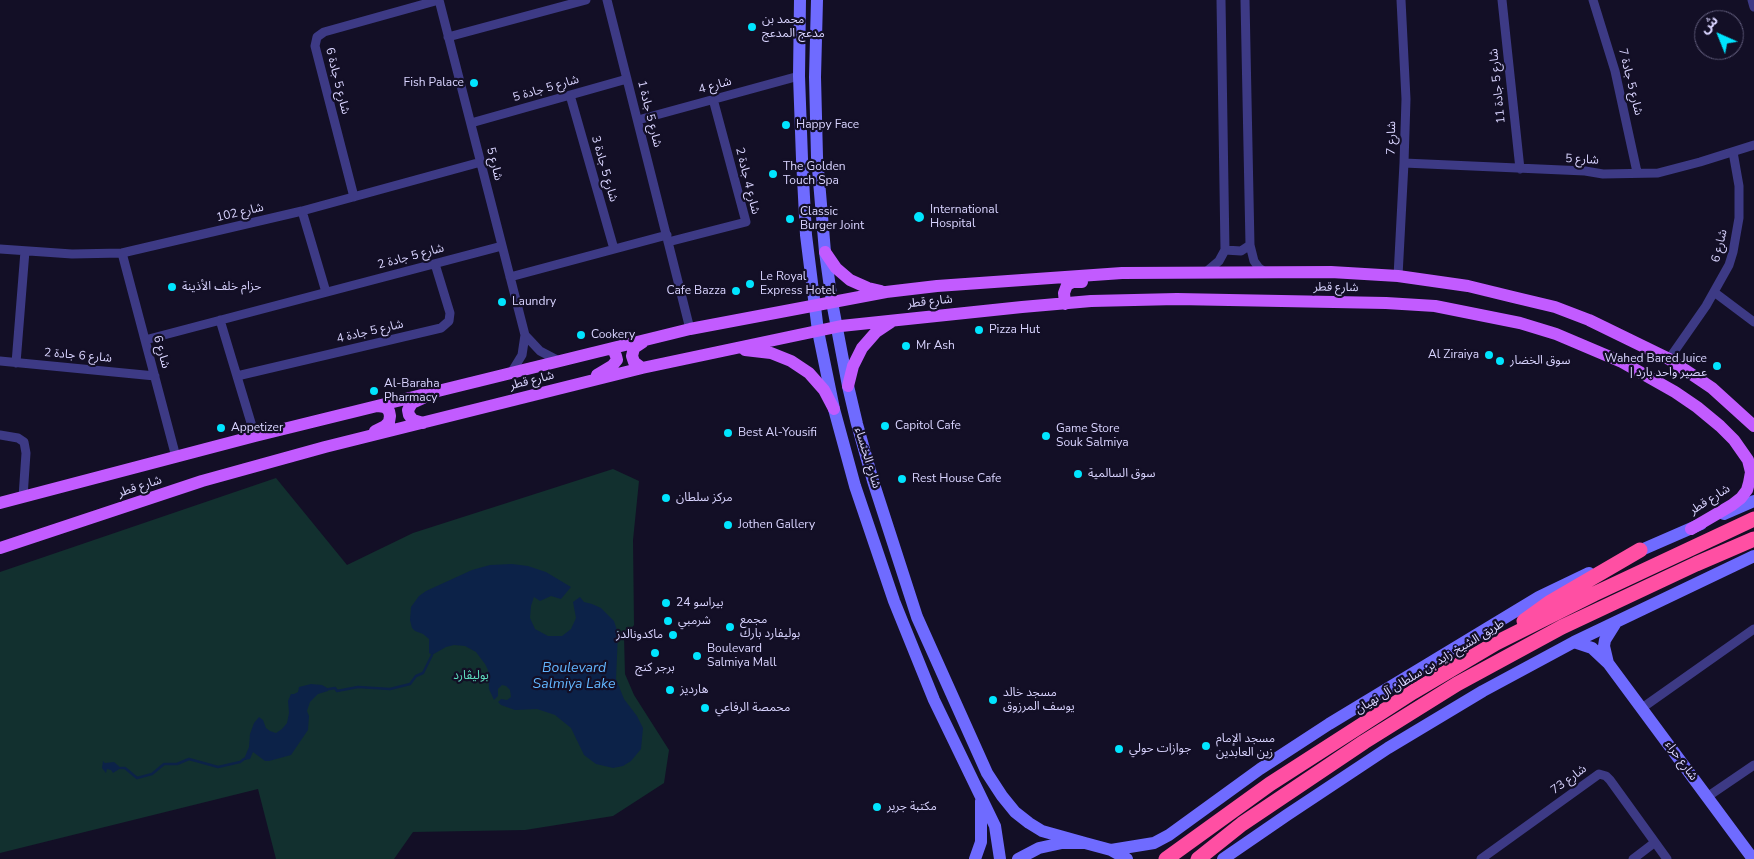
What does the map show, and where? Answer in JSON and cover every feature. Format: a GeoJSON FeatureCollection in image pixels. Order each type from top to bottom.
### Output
{"type":"FeatureCollection","features":[{"type":"Feature","properties":{"kind":"highway","name":"طريق الشيخ زايد بن سلطان آل نهيان"},"geometry":{"type":"LineString","coordinates":[[1166,859],[1270,784],[1413,692],[1496,643],[1594,594],[1754,519]]}},
{"type":"Feature","properties":{"kind":"highway"},"geometry":{"type":"LineString","coordinates":[[1198,859],[1242,824],[1364,742],[1458,684],[1562,627],[1754,539]]}},
{"type":"Feature","properties":{"kind":"highway"},"geometry":{"type":"LineString","coordinates":[[1496,643],[1549,603],[1640,550]]}},
{"type":"Feature","properties":{"kind":"main road","name":"شارع الخنساء"},"geometry":{"type":"LineString","coordinates":[[800,0],[799,76],[806,235],[818,331],[834,409],[855,486],[894,601],[934,700],[995,826],[1000,859]]}},
{"type":"Feature","properties":{"kind":"main road","name":"شارع الخنساء"},"geometry":{"type":"LineString","coordinates":[[818,0],[814,77],[817,157],[825,252],[836,327],[848,386],[870,471],[917,617],[987,773],[1015,812],[1029,823],[1042,831],[1085,843]]}},
{"type":"Feature","properties":{"kind":"main road"},"geometry":{"type":"LineString","coordinates":[[825,252],[836,268],[850,280],[868,288],[886,292]]}},
{"type":"Feature","properties":{"kind":"main road","name":"شارع قطر"},"geometry":{"type":"LineString","coordinates":[[0,503],[255,436],[690,329],[886,292],[937,286],[1122,273],[1331,272],[1398,276],[1468,286],[1555,307],[1589,320],[1669,359],[1712,388],[1754,426]]}},
{"type":"Feature","properties":{"kind":"main road"},"geometry":{"type":"LineString","coordinates":[[1065,304],[1064,290],[1067,285],[1073,282],[1112,281],[1122,273]]}},
{"type":"Feature","properties":{"kind":"main road","name":"شارع قطر"},"geometry":{"type":"LineString","coordinates":[[0,548],[202,481],[361,438],[642,368],[725,350],[836,327],[893,320],[1092,301],[1177,299],[1386,303],[1435,306],[1520,323],[1556,334],[1622,362],[1675,392],[1697,407],[1734,440],[1751,464],[1747,490],[1741,498],[1691,529]]}},
{"type":"Feature","properties":{"kind":"main road"},"geometry":{"type":"LineString","coordinates":[[848,386],[853,366],[862,348],[876,332],[893,320]]}},
{"type":"Feature","properties":{"kind":"main road"},"geometry":{"type":"LineString","coordinates":[[642,368],[634,362],[632,352],[636,346],[655,337]]}},
{"type":"Feature","properties":{"kind":"main road"},"geometry":{"type":"LineString","coordinates":[[582,384],[612,366],[617,360],[614,351],[609,349]]}},
{"type":"Feature","properties":{"kind":"main road"},"geometry":{"type":"LineString","coordinates":[[725,350],[749,350],[771,353],[792,360],[809,373],[819,384],[834,409]]}},
{"type":"Feature","properties":{"kind":"main road"},"geometry":{"type":"LineString","coordinates":[[422,423],[413,420],[409,415],[409,406],[446,389]]}},
{"type":"Feature","properties":{"kind":"main road"},"geometry":{"type":"LineString","coordinates":[[361,438],[389,422],[389,412],[385,407],[378,406]]}},
{"type":"Feature","properties":{"kind":"main road"},"geometry":{"type":"LineString","coordinates":[[1112,850],[1154,842],[1169,835],[1275,759],[1329,724],[1554,589],[1754,501]]}},
{"type":"Feature","properties":{"kind":"main road"},"geometry":{"type":"LineString","coordinates":[[1223,859],[1388,748],[1483,691],[1574,642],[1754,556]]}},
{"type":"Feature","properties":{"kind":"main road","name":"شارع حراء"},"geometry":{"type":"LineString","coordinates":[[1608,663],[1604,640],[1616,623]]}},
{"type":"Feature","properties":{"kind":"main road","name":"شارع حراء"},"geometry":{"type":"LineString","coordinates":[[1574,642],[1592,648],[1608,663],[1754,859]]}},
{"type":"Feature","properties":{"kind":"main road"},"geometry":{"type":"LineString","coordinates":[[975,859],[981,842],[981,799]]}},
{"type":"Feature","properties":{"kind":"main road"},"geometry":{"type":"LineString","coordinates":[[1018,859],[1039,848],[1062,843],[1085,843],[1112,850],[1127,859]]}},
{"type":"Feature","properties":{"kind":"street","name":"شارع 5"},"geometry":{"type":"LineString","coordinates":[[439,0],[525,335],[522,355],[511,373]]}},
{"type":"Feature","properties":{"kind":"street","name":"شارع 5 جادة 6"},"geometry":{"type":"LineString","coordinates":[[354,197],[315,46],[318,37],[324,32],[439,0]]}},
{"type":"Feature","properties":{"kind":"street"},"geometry":{"type":"LineString","coordinates":[[448,37],[586,0]]}},
{"type":"Feature","properties":{"kind":"street","name":"شارع 5 جادة 1"},"geometry":{"type":"LineString","coordinates":[[607,0],[690,329]]}},
{"type":"Feature","properties":{"kind":"street"},"geometry":{"type":"LineString","coordinates":[[1203,274],[1215,266],[1225,250],[1221,0]]}},
{"type":"Feature","properties":{"kind":"street"},"geometry":{"type":"LineString","coordinates":[[1245,0],[1250,245],[1254,261],[1259,268],[1267,273]]}},
{"type":"Feature","properties":{"kind":"street","name":"شارع 7"},"geometry":{"type":"LineString","coordinates":[[1398,276],[1406,99],[1400,0]]}},
{"type":"Feature","properties":{"kind":"street","name":"شارع 5 جادة 11"},"geometry":{"type":"LineString","coordinates":[[1502,0],[1520,169]]}},
{"type":"Feature","properties":{"kind":"street","name":"شارع 5 جادة 7"},"geometry":{"type":"LineString","coordinates":[[1593,0],[1616,71],[1637,172]]}},
{"type":"Feature","properties":{"kind":"street"},"geometry":{"type":"LineString","coordinates":[[1752,0],[1754,7]]}},
{"type":"Feature","properties":{"kind":"street","name":"شارع 4"},"geometry":{"type":"LineString","coordinates":[[638,120],[799,76]]}},
{"type":"Feature","properties":{"kind":"street","name":"شارع 5 جادة 5"},"geometry":{"type":"LineString","coordinates":[[471,123],[627,79]]}},
{"type":"Feature","properties":{"kind":"street","name":"شارع 5 جادة 3"},"geometry":{"type":"LineString","coordinates":[[570,95],[614,249]]}},
{"type":"Feature","properties":{"kind":"street","name":"شارع 4 جادة 2"},"geometry":{"type":"LineString","coordinates":[[668,238],[746,222],[713,99]]}},
{"type":"Feature","properties":{"kind":"street","name":"شارع 5"},"geometry":{"type":"LineString","coordinates":[[1404,164],[1585,171],[1603,174],[1658,172],[1683,167],[1754,145]]}},
{"type":"Feature","properties":{"kind":"street","name":"شارع 6"},"geometry":{"type":"LineString","coordinates":[[1669,359],[1714,292],[1729,265],[1739,218],[1739,186],[1733,152]]}},
{"type":"Feature","properties":{"kind":"street","name":"شارع 102"},"geometry":{"type":"LineString","coordinates":[[0,249],[72,254],[122,253],[302,211],[481,162]]}},
{"type":"Feature","properties":{"kind":"street"},"geometry":{"type":"LineString","coordinates":[[302,211],[326,292]]}},
{"type":"Feature","properties":{"kind":"street"},"geometry":{"type":"LineString","coordinates":[[510,277],[614,249],[668,238]]}},
{"type":"Feature","properties":{"kind":"street"},"geometry":{"type":"LineString","coordinates":[[1225,250],[1241,251],[1250,245]]}},
{"type":"Feature","properties":{"kind":"street","name":"شارع 5 جادة 2"},"geometry":{"type":"LineString","coordinates":[[145,340],[502,246]]}},
{"type":"Feature","properties":{"kind":"street"},"geometry":{"type":"LineString","coordinates":[[16,363],[25,251]]}},
{"type":"Feature","properties":{"kind":"street","name":"شارع 6"},"geometry":{"type":"LineString","coordinates":[[122,253],[176,457]]}},
{"type":"Feature","properties":{"kind":"street","name":"شارع 5 جادة 4"},"geometry":{"type":"LineString","coordinates":[[237,376],[441,328],[449,321],[450,313],[435,264]]}},
{"type":"Feature","properties":{"kind":"street"},"geometry":{"type":"LineString","coordinates":[[1714,292],[1754,322]]}},
{"type":"Feature","properties":{"kind":"street"},"geometry":{"type":"LineString","coordinates":[[220,320],[255,436]]}},
{"type":"Feature","properties":{"kind":"street"},"geometry":{"type":"LineString","coordinates":[[525,335],[540,351],[559,360]]}},
{"type":"Feature","properties":{"kind":"street","name":"شارع 6 جادة 2"},"geometry":{"type":"LineString","coordinates":[[0,361],[154,376]]}},
{"type":"Feature","properties":{"kind":"street"},"geometry":{"type":"LineString","coordinates":[[0,435],[18,438],[24,442],[26,454],[23,497]]}},
{"type":"Feature","properties":{"kind":"street"},"geometry":{"type":"LineString","coordinates":[[1642,708],[1754,629]]}},
{"type":"Feature","properties":{"kind":"street"},"geometry":{"type":"LineString","coordinates":[[1707,797],[1754,765]]}},
{"type":"Feature","properties":{"kind":"street","name":"شارع 73"},"geometry":{"type":"LineString","coordinates":[[1481,859],[1599,774],[1606,776],[1610,780],[1667,859]]}},
{"type":"Feature","properties":{"kind":"street"},"geometry":{"type":"LineString","coordinates":[[1632,859],[1654,843]]}},
{"type":"Feature","properties":{"kind":"green space","name":"بوليڤارد"},"geometry":{"type":"Polygon","coordinates":[[[613,469],[639,481],[633,540],[634,625],[624,637],[625,674],[634,695],[669,750],[664,783],[613,816],[525,830],[413,832],[394,859],[276,859],[258,789],[0,853],[0,572],[276,478],[347,565],[413,533],[613,469]]]}},
{"type":"Feature","properties":{"kind":"water","name":"Boulevard Salmiya Lake"},"geometry":{"type":"Polygon","coordinates":[[[512,564],[528,566],[546,572],[571,587],[561,599],[551,596],[540,601],[534,597],[530,618],[535,629],[548,636],[562,636],[571,629],[576,618],[573,602],[580,597],[584,602],[601,608],[614,621],[618,633],[616,679],[624,699],[637,716],[643,728],[641,749],[631,761],[623,766],[613,768],[596,764],[584,755],[571,728],[555,715],[537,709],[515,710],[501,705],[498,702],[501,699],[507,700],[511,697],[510,690],[502,685],[498,689],[498,696],[494,700],[489,689],[488,670],[476,652],[465,646],[454,645],[432,655],[429,653],[429,639],[412,628],[410,620],[411,607],[419,596],[426,591],[472,570],[490,565],[512,564]]]}},
{"type":"Feature","properties":{"kind":"water"},"geometry":{"type":"Polygon","coordinates":[[[311,684],[322,685],[329,689],[318,694],[310,702],[307,711],[309,716],[308,730],[291,755],[265,761],[253,752],[250,759],[245,760],[250,734],[254,723],[259,717],[263,720],[266,728],[276,733],[287,723],[289,713],[288,701],[291,694],[298,692],[299,687],[311,684]]]}},
{"type":"Feature","properties":{"kind":"water"},"geometry":{"type":"Polygon","coordinates":[[[103,761],[105,763],[114,762],[121,768],[113,773],[107,769],[106,773],[102,768],[103,761]]]}},
{"type":"Feature","properties":{"kind":"waterway"},"geometry":{"type":"LineString","coordinates":[[329,689],[335,688],[337,691],[358,687],[390,689],[410,684],[416,676],[423,673],[432,655]]}},
{"type":"Feature","properties":{"kind":"waterway"},"geometry":{"type":"LineString","coordinates":[[121,768],[125,768],[137,778],[152,774],[164,764],[177,764],[189,759],[218,767],[240,762],[244,759]]}},
{"type":"Feature","properties":{"kind":"place","name":"محمد بن مدعج المدعج"},"geometry":{"type":"Point","coordinates":[752,27]}},
{"type":"Feature","properties":{"kind":"place","name":"Fish Palace"},"geometry":{"type":"Point","coordinates":[474,83]}},
{"type":"Feature","properties":{"kind":"place","name":"Happy Face"},"geometry":{"type":"Point","coordinates":[786,125]}},
{"type":"Feature","properties":{"kind":"place","name":"The Golden Touch Spa"},"geometry":{"type":"Point","coordinates":[773,174]}},
{"type":"Feature","properties":{"kind":"place","name":"International Hospital"},"geometry":{"type":"Point","coordinates":[919,217]}},
{"type":"Feature","properties":{"kind":"place","name":"Classic Burger Joint"},"geometry":{"type":"Point","coordinates":[790,219]}},
{"type":"Feature","properties":{"kind":"place","name":"Le Royal Express Hotel"},"geometry":{"type":"Point","coordinates":[750,284]}},
{"type":"Feature","properties":{"kind":"place","name":"حزام خلف الأذينة"},"geometry":{"type":"Point","coordinates":[172,287]}},
{"type":"Feature","properties":{"kind":"place","name":"Cafe Bazza"},"geometry":{"type":"Point","coordinates":[736,291]}},
{"type":"Feature","properties":{"kind":"place","name":"Laundry"},"geometry":{"type":"Point","coordinates":[502,302]}},
{"type":"Feature","properties":{"kind":"place","name":"Pizza Hut"},"geometry":{"type":"Point","coordinates":[979,330]}},
{"type":"Feature","properties":{"kind":"place","name":"Cookery"},"geometry":{"type":"Point","coordinates":[581,335]}},
{"type":"Feature","properties":{"kind":"place","name":"Mr Ash"},"geometry":{"type":"Point","coordinates":[906,346]}},
{"type":"Feature","properties":{"kind":"place","name":"Al Ziraiya"},"geometry":{"type":"Point","coordinates":[1489,355]}},
{"type":"Feature","properties":{"kind":"place","name":"سوق الخضار"},"geometry":{"type":"Point","coordinates":[1500,361]}},
{"type":"Feature","properties":{"kind":"place","name":"Wahed Bared Juice | عصير واحد بارد"},"geometry":{"type":"Point","coordinates":[1717,366]}},
{"type":"Feature","properties":{"kind":"place","name":"Al-Baraha Pharmacy"},"geometry":{"type":"Point","coordinates":[374,391]}},
{"type":"Feature","properties":{"kind":"place","name":"Capitol Cafe"},"geometry":{"type":"Point","coordinates":[885,426]}},
{"type":"Feature","properties":{"kind":"place","name":"Appetizer"},"geometry":{"type":"Point","coordinates":[221,428]}},
{"type":"Feature","properties":{"kind":"place","name":"Best Al-Yousifi"},"geometry":{"type":"Point","coordinates":[728,433]}},
{"type":"Feature","properties":{"kind":"place","name":"Game Store Souk Salmiya"},"geometry":{"type":"Point","coordinates":[1046,436]}},
{"type":"Feature","properties":{"kind":"place","name":"سوق السالمية"},"geometry":{"type":"Point","coordinates":[1078,474]}},
{"type":"Feature","properties":{"kind":"place","name":"Rest House Cafe"},"geometry":{"type":"Point","coordinates":[902,479]}},
{"type":"Feature","properties":{"kind":"place","name":"مركز سلطان"},"geometry":{"type":"Point","coordinates":[666,498]}},
{"type":"Feature","properties":{"kind":"place","name":"Jothen Gallery"},"geometry":{"type":"Point","coordinates":[728,525]}},
{"type":"Feature","properties":{"kind":"place","name":"24 بيراسو"},"geometry":{"type":"Point","coordinates":[666,603]}},
{"type":"Feature","properties":{"kind":"place","name":"شرمبي"},"geometry":{"type":"Point","coordinates":[668,621]}},
{"type":"Feature","properties":{"kind":"place","name":"مجمع بوليفارد بارك"},"geometry":{"type":"Point","coordinates":[730,627]}},
{"type":"Feature","properties":{"kind":"place","name":"ماكدونالدز"},"geometry":{"type":"Point","coordinates":[673,635]}},
{"type":"Feature","properties":{"kind":"place","name":"برجر كنج"},"geometry":{"type":"Point","coordinates":[655,653]}},
{"type":"Feature","properties":{"kind":"place","name":"Boulevard Salmiya Mall"},"geometry":{"type":"Point","coordinates":[697,656]}},
{"type":"Feature","properties":{"kind":"place","name":"هارديز"},"geometry":{"type":"Point","coordinates":[670,690]}},
{"type":"Feature","properties":{"kind":"place","name":"مسجد خالد يوسف المرزوق"},"geometry":{"type":"Point","coordinates":[993,700]}},
{"type":"Feature","properties":{"kind":"place","name":"محمصة الرفاعي"},"geometry":{"type":"Point","coordinates":[705,708]}},
{"type":"Feature","properties":{"kind":"place","name":"مسجد الإمام زين العابدين"},"geometry":{"type":"Point","coordinates":[1206,746]}},
{"type":"Feature","properties":{"kind":"place","name":"جوازات حولي"},"geometry":{"type":"Point","coordinates":[1119,749]}},
{"type":"Feature","properties":{"kind":"place","name":"مكتبة جرير"},"geometry":{"type":"Point","coordinates":[877,807]}}]}
